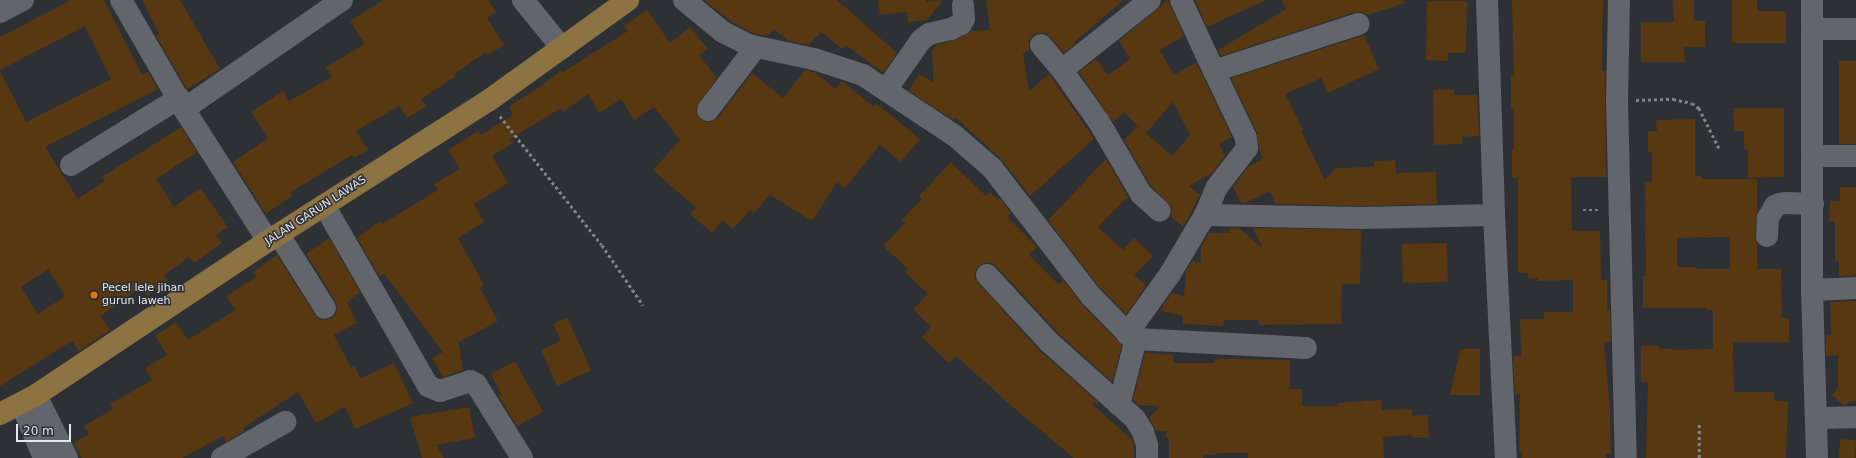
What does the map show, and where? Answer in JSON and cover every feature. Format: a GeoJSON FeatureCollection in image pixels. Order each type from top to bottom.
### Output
{"type":"FeatureCollection","features":[{"type":"Feature","properties":{"kind":"main road","name":"JALAN GARUN LAWAS"},"geometry":{"type":"LineString","coordinates":[[0,414],[28,399],[273,238],[488,101],[628,0]]}},
{"type":"Feature","properties":{"kind":"street"},"geometry":{"type":"LineString","coordinates":[[0,12],[23,0]]}},
{"type":"Feature","properties":{"kind":"street"},"geometry":{"type":"LineString","coordinates":[[121,0],[182,103],[273,238],[325,308]]}},
{"type":"Feature","properties":{"kind":"street"},"geometry":{"type":"LineString","coordinates":[[72,165],[182,103],[342,0]]}},
{"type":"Feature","properties":{"kind":"street"},"geometry":{"type":"LineString","coordinates":[[523,0],[562,48]]}},
{"type":"Feature","properties":{"kind":"street"},"geometry":{"type":"LineString","coordinates":[[684,0],[723,32],[755,48],[814,58],[863,75],[954,136],[992,168],[1091,296],[1132,337],[1306,348]]}},
{"type":"Feature","properties":{"kind":"street"},"geometry":{"type":"LineString","coordinates":[[1062,70],[1150,0]]}},
{"type":"Feature","properties":{"kind":"street"},"geometry":{"type":"LineString","coordinates":[[1118,405],[1132,337],[1205,215],[1217,187],[1243,155],[1248,144],[1181,0]]}},
{"type":"Feature","properties":{"kind":"street"},"geometry":{"type":"LineString","coordinates":[[1487,0],[1494,214],[1506,458]]}},
{"type":"Feature","properties":{"kind":"street"},"geometry":{"type":"LineString","coordinates":[[1619,0],[1617,100],[1626,458]]}},
{"type":"Feature","properties":{"kind":"street"},"geometry":{"type":"LineString","coordinates":[[1812,0],[1812,290],[1817,458]]}},
{"type":"Feature","properties":{"kind":"street"},"geometry":{"type":"LineString","coordinates":[[886,90],[921,40],[929,34],[951,29],[961,24],[964,19],[963,5]]}},
{"type":"Feature","properties":{"kind":"street"},"geometry":{"type":"LineString","coordinates":[[1214,71],[1359,24]]}},
{"type":"Feature","properties":{"kind":"street"},"geometry":{"type":"LineString","coordinates":[[1812,29],[1856,29]]}},
{"type":"Feature","properties":{"kind":"street"},"geometry":{"type":"LineString","coordinates":[[1041,45],[1062,70],[1099,122],[1141,194],[1160,211]]}},
{"type":"Feature","properties":{"kind":"street"},"geometry":{"type":"LineString","coordinates":[[708,110],[755,48]]}},
{"type":"Feature","properties":{"kind":"street"},"geometry":{"type":"LineString","coordinates":[[1812,156],[1856,156]]}},
{"type":"Feature","properties":{"kind":"street"},"geometry":{"type":"LineString","coordinates":[[1767,236],[1768,218],[1775,206],[1785,203],[1813,204]]}},
{"type":"Feature","properties":{"kind":"street"},"geometry":{"type":"LineString","coordinates":[[324,205],[428,386],[440,391],[464,382],[470,381],[476,384],[522,458]]}},
{"type":"Feature","properties":{"kind":"street"},"geometry":{"type":"LineString","coordinates":[[1205,215],[1362,218],[1494,214]]}},
{"type":"Feature","properties":{"kind":"street"},"geometry":{"type":"LineString","coordinates":[[987,275],[1049,342],[1135,419],[1143,432],[1147,446],[1147,458]]}},
{"type":"Feature","properties":{"kind":"street"},"geometry":{"type":"LineString","coordinates":[[1812,290],[1856,288]]}},
{"type":"Feature","properties":{"kind":"street"},"geometry":{"type":"LineString","coordinates":[[28,399],[44,458]]}},
{"type":"Feature","properties":{"kind":"street"},"geometry":{"type":"LineString","coordinates":[[28,399],[68,458]]}},
{"type":"Feature","properties":{"kind":"street"},"geometry":{"type":"LineString","coordinates":[[1817,418],[1856,417]]}},
{"type":"Feature","properties":{"kind":"street"},"geometry":{"type":"LineString","coordinates":[[222,458],[285,422]]}},
{"type":"Feature","properties":{"kind":"path"},"geometry":{"type":"LineString","coordinates":[[1617,100],[1673,99],[1692,103],[1699,108],[1719,148]]}},
{"type":"Feature","properties":{"kind":"path"},"geometry":{"type":"LineString","coordinates":[[488,101],[602,245],[643,305]]}},
{"type":"Feature","properties":{"kind":"path"},"geometry":{"type":"LineString","coordinates":[[1698,458],[1699,424]]}},
{"type":"Feature","properties":{"kind":"building"},"geometry":{"type":"Polygon","coordinates":[[[71,0],[104,0],[142,75],[148,72],[158,89],[45,147],[78,199],[104,181],[102,177],[181,127],[197,152],[156,179],[174,207],[200,188],[228,227],[216,235],[222,243],[194,263],[189,257],[164,275],[168,281],[147,296],[141,287],[101,316],[110,330],[79,351],[72,341],[0,386],[0,71],[26,122],[111,79],[85,26],[0,70],[0,37],[71,0]],[[48,269],[21,287],[38,314],[65,296],[48,269]]]}},
{"type":"Feature","properties":{"kind":"building"},"geometry":{"type":"Polygon","coordinates":[[[142,0],[180,0],[220,69],[187,89],[156,36],[159,34],[142,0]]]}},
{"type":"Feature","properties":{"kind":"building"},"geometry":{"type":"Polygon","coordinates":[[[383,0],[488,0],[496,12],[487,18],[504,45],[488,55],[486,52],[454,74],[455,77],[421,99],[426,106],[407,118],[399,106],[356,131],[368,150],[354,158],[352,155],[291,192],[293,195],[266,214],[233,162],[268,138],[251,112],[283,91],[289,101],[332,77],[326,67],[365,44],[350,21],[383,0]]]}},
{"type":"Feature","properties":{"kind":"building"},"geometry":{"type":"Polygon","coordinates":[[[704,0],[837,0],[897,53],[883,73],[846,45],[842,49],[821,32],[809,45],[788,41],[774,29],[767,36],[752,33],[732,22],[704,0]]]}},
{"type":"Feature","properties":{"kind":"building"},"geometry":{"type":"Polygon","coordinates":[[[878,0],[926,0],[926,2],[943,0],[927,20],[908,22],[907,12],[880,15],[878,0]]]}},
{"type":"Feature","properties":{"kind":"building"},"geometry":{"type":"Polygon","coordinates":[[[986,0],[1124,0],[1074,42],[1075,44],[1064,53],[1046,33],[1038,33],[1033,35],[1029,40],[1029,49],[1023,54],[1029,91],[1049,74],[1094,139],[1030,196],[1002,160],[955,117],[953,120],[909,91],[919,74],[934,83],[932,52],[936,45],[956,40],[971,31],[990,30],[986,0]]]}},
{"type":"Feature","properties":{"kind":"building"},"geometry":{"type":"Polygon","coordinates":[[[1168,0],[1184,36],[1160,50],[1174,75],[1196,62],[1232,137],[1219,144],[1225,156],[1212,173],[1189,186],[1200,195],[1183,227],[1171,216],[1172,207],[1151,186],[1124,140],[1137,126],[1140,128],[1124,112],[1113,122],[1079,72],[1096,59],[1108,75],[1130,59],[1119,41],[1168,0]],[[1173,102],[1146,133],[1172,156],[1190,135],[1173,102]]]}},
{"type":"Feature","properties":{"kind":"building"},"geometry":{"type":"Polygon","coordinates":[[[1195,0],[1266,0],[1207,27],[1195,0]]]}},
{"type":"Feature","properties":{"kind":"building"},"geometry":{"type":"Polygon","coordinates":[[[1281,0],[1404,0],[1405,3],[1368,15],[1362,12],[1355,12],[1221,56],[1218,50],[1286,9],[1281,0]]]}},
{"type":"Feature","properties":{"kind":"building"},"geometry":{"type":"Polygon","coordinates":[[[1512,0],[1603,0],[1602,71],[1605,71],[1606,177],[1571,177],[1572,231],[1600,231],[1601,280],[1607,280],[1607,310],[1610,310],[1611,342],[1604,342],[1610,408],[1611,454],[1606,454],[1606,458],[1522,458],[1522,452],[1519,452],[1520,395],[1515,395],[1513,356],[1521,356],[1520,319],[1544,319],[1544,312],[1573,312],[1573,280],[1537,281],[1538,278],[1528,278],[1528,273],[1518,273],[1518,178],[1512,178],[1514,109],[1511,109],[1511,76],[1514,76],[1512,0]]]}},
{"type":"Feature","properties":{"kind":"building"},"geometry":{"type":"Polygon","coordinates":[[[1673,0],[1694,0],[1694,21],[1705,21],[1705,47],[1684,47],[1685,62],[1641,62],[1641,22],[1674,22],[1673,0]]]}},
{"type":"Feature","properties":{"kind":"building"},"geometry":{"type":"Polygon","coordinates":[[[1732,0],[1757,0],[1757,11],[1786,11],[1786,43],[1732,43],[1732,0]]]}},
{"type":"Feature","properties":{"kind":"building"},"geometry":{"type":"Polygon","coordinates":[[[1427,1],[1467,1],[1466,53],[1448,53],[1448,61],[1426,60],[1427,1]]]}},
{"type":"Feature","properties":{"kind":"building"},"geometry":{"type":"Polygon","coordinates":[[[647,10],[670,43],[690,27],[708,49],[699,55],[717,78],[696,108],[697,115],[701,120],[707,122],[718,118],[752,73],[783,98],[805,70],[814,72],[836,89],[842,81],[874,107],[876,104],[920,139],[901,162],[880,145],[845,188],[837,182],[812,221],[770,195],[754,213],[750,210],[733,229],[723,220],[712,233],[690,214],[696,208],[653,170],[680,140],[654,107],[634,120],[621,99],[599,113],[588,94],[563,112],[561,108],[510,139],[513,143],[492,156],[508,183],[474,204],[484,222],[458,238],[484,285],[480,288],[498,321],[459,342],[458,339],[463,370],[443,377],[432,358],[443,352],[384,274],[380,277],[357,238],[380,221],[382,224],[438,190],[434,184],[460,169],[448,150],[478,131],[481,135],[513,115],[509,106],[534,91],[562,70],[563,72],[628,31],[624,26],[647,10]]]}},
{"type":"Feature","properties":{"kind":"building"},"geometry":{"type":"Polygon","coordinates":[[[1364,35],[1379,69],[1328,93],[1321,78],[1285,94],[1325,180],[1336,168],[1374,167],[1374,161],[1395,160],[1396,173],[1436,172],[1437,204],[1362,206],[1276,204],[1270,191],[1245,203],[1241,203],[1233,187],[1249,166],[1263,159],[1259,149],[1257,133],[1231,78],[1364,35]]]}},
{"type":"Feature","properties":{"kind":"building"},"geometry":{"type":"Polygon","coordinates":[[[1839,61],[1856,61],[1856,144],[1839,144],[1839,61]]]}},
{"type":"Feature","properties":{"kind":"building"},"geometry":{"type":"Polygon","coordinates":[[[1454,89],[1454,95],[1477,95],[1479,136],[1462,137],[1462,144],[1434,145],[1433,90],[1454,89]]]}},
{"type":"Feature","properties":{"kind":"building"},"geometry":{"type":"Polygon","coordinates":[[[1733,108],[1784,108],[1784,177],[1748,178],[1748,149],[1744,149],[1744,131],[1734,131],[1733,108]]]}},
{"type":"Feature","properties":{"kind":"building"},"geometry":{"type":"Polygon","coordinates":[[[1695,119],[1695,176],[1701,176],[1701,179],[1757,179],[1755,235],[1757,243],[1757,269],[1781,269],[1782,318],[1789,318],[1789,342],[1733,342],[1734,392],[1774,392],[1774,401],[1788,401],[1786,458],[1646,458],[1648,382],[1641,382],[1641,346],[1659,346],[1659,349],[1673,350],[1713,349],[1713,310],[1706,310],[1706,308],[1643,308],[1643,276],[1646,276],[1645,182],[1652,182],[1652,152],[1648,152],[1648,131],[1657,131],[1656,120],[1695,119]],[[1730,237],[1677,238],[1677,267],[1697,267],[1697,269],[1730,269],[1730,237]]]}},
{"type":"Feature","properties":{"kind":"building"},"geometry":{"type":"Polygon","coordinates":[[[1106,159],[1128,197],[1098,227],[1123,250],[1134,238],[1153,256],[1134,275],[1146,286],[1126,314],[1100,288],[1048,220],[1106,159]]]}},
{"type":"Feature","properties":{"kind":"building"},"geometry":{"type":"Polygon","coordinates":[[[951,162],[986,196],[990,192],[998,200],[1000,198],[1011,213],[1007,217],[1037,247],[1029,255],[1059,285],[1063,280],[1082,305],[1122,345],[1112,382],[1058,333],[996,266],[991,263],[985,263],[979,266],[975,271],[975,277],[978,283],[1040,351],[1099,403],[1091,403],[1131,439],[1132,438],[1134,458],[1074,458],[1015,409],[956,356],[949,363],[922,337],[931,327],[913,309],[928,294],[905,272],[908,269],[883,246],[905,223],[902,220],[922,199],[919,196],[951,162]]]}},
{"type":"Feature","properties":{"kind":"building"},"geometry":{"type":"Polygon","coordinates":[[[1840,187],[1856,187],[1856,276],[1839,276],[1839,261],[1835,261],[1835,221],[1829,221],[1830,201],[1840,201],[1840,187]]]}},
{"type":"Feature","properties":{"kind":"building"},"geometry":{"type":"Polygon","coordinates":[[[1230,228],[1239,228],[1263,249],[1253,228],[1361,230],[1360,284],[1342,284],[1341,324],[1259,325],[1259,320],[1224,320],[1223,326],[1183,324],[1183,316],[1162,311],[1163,305],[1172,293],[1184,296],[1186,271],[1192,262],[1201,262],[1201,247],[1209,233],[1230,233],[1230,228]]]}},
{"type":"Feature","properties":{"kind":"building"},"geometry":{"type":"Polygon","coordinates":[[[329,238],[360,292],[347,302],[357,323],[334,335],[351,368],[355,366],[360,379],[394,363],[413,403],[355,429],[345,407],[316,423],[298,392],[243,428],[245,431],[226,442],[223,436],[182,458],[82,458],[74,443],[89,434],[84,426],[113,409],[110,404],[152,380],[145,368],[167,355],[155,336],[176,322],[188,340],[235,310],[226,296],[256,277],[253,272],[277,255],[315,315],[319,319],[325,320],[332,318],[336,314],[336,302],[306,254],[329,238]]]}},
{"type":"Feature","properties":{"kind":"building"},"geometry":{"type":"Polygon","coordinates":[[[1447,243],[1448,282],[1403,283],[1402,244],[1447,243]]]}},
{"type":"Feature","properties":{"kind":"building"},"geometry":{"type":"Polygon","coordinates":[[[1856,301],[1856,401],[1850,401],[1846,405],[1843,405],[1832,395],[1838,388],[1838,355],[1826,356],[1826,335],[1831,335],[1830,302],[1856,301]]]}},
{"type":"Feature","properties":{"kind":"building"},"geometry":{"type":"Polygon","coordinates":[[[567,317],[591,370],[557,386],[541,350],[561,341],[553,324],[567,317]]]}},
{"type":"Feature","properties":{"kind":"building"},"geometry":{"type":"Polygon","coordinates":[[[1460,349],[1480,349],[1480,395],[1450,395],[1460,349]]]}},
{"type":"Feature","properties":{"kind":"building"},"geometry":{"type":"Polygon","coordinates":[[[1145,353],[1173,355],[1173,363],[1215,363],[1215,359],[1290,360],[1290,389],[1302,389],[1302,406],[1337,406],[1337,403],[1381,400],[1382,410],[1412,409],[1412,416],[1428,415],[1429,437],[1412,438],[1412,435],[1383,437],[1384,458],[1248,458],[1248,453],[1217,453],[1217,455],[1203,455],[1203,458],[1169,458],[1169,438],[1166,438],[1166,431],[1156,431],[1149,418],[1160,406],[1138,405],[1133,400],[1145,353]]]}},
{"type":"Feature","properties":{"kind":"building"},"geometry":{"type":"Polygon","coordinates":[[[515,361],[543,412],[517,426],[498,395],[501,394],[491,374],[515,361]]]}},
{"type":"Feature","properties":{"kind":"building"},"geometry":{"type":"Polygon","coordinates":[[[469,407],[475,438],[436,445],[444,458],[422,458],[410,417],[469,407]]]}},
{"type":"Feature","properties":{"kind":"building"},"geometry":{"type":"Polygon","coordinates":[[[1840,439],[1856,440],[1855,458],[1839,458],[1840,439]]]}},
{"type":"Feature","properties":{"kind":"place","name":"Pecel lele jihan gurun laweh"},"geometry":{"type":"Point","coordinates":[94,295]}}]}
